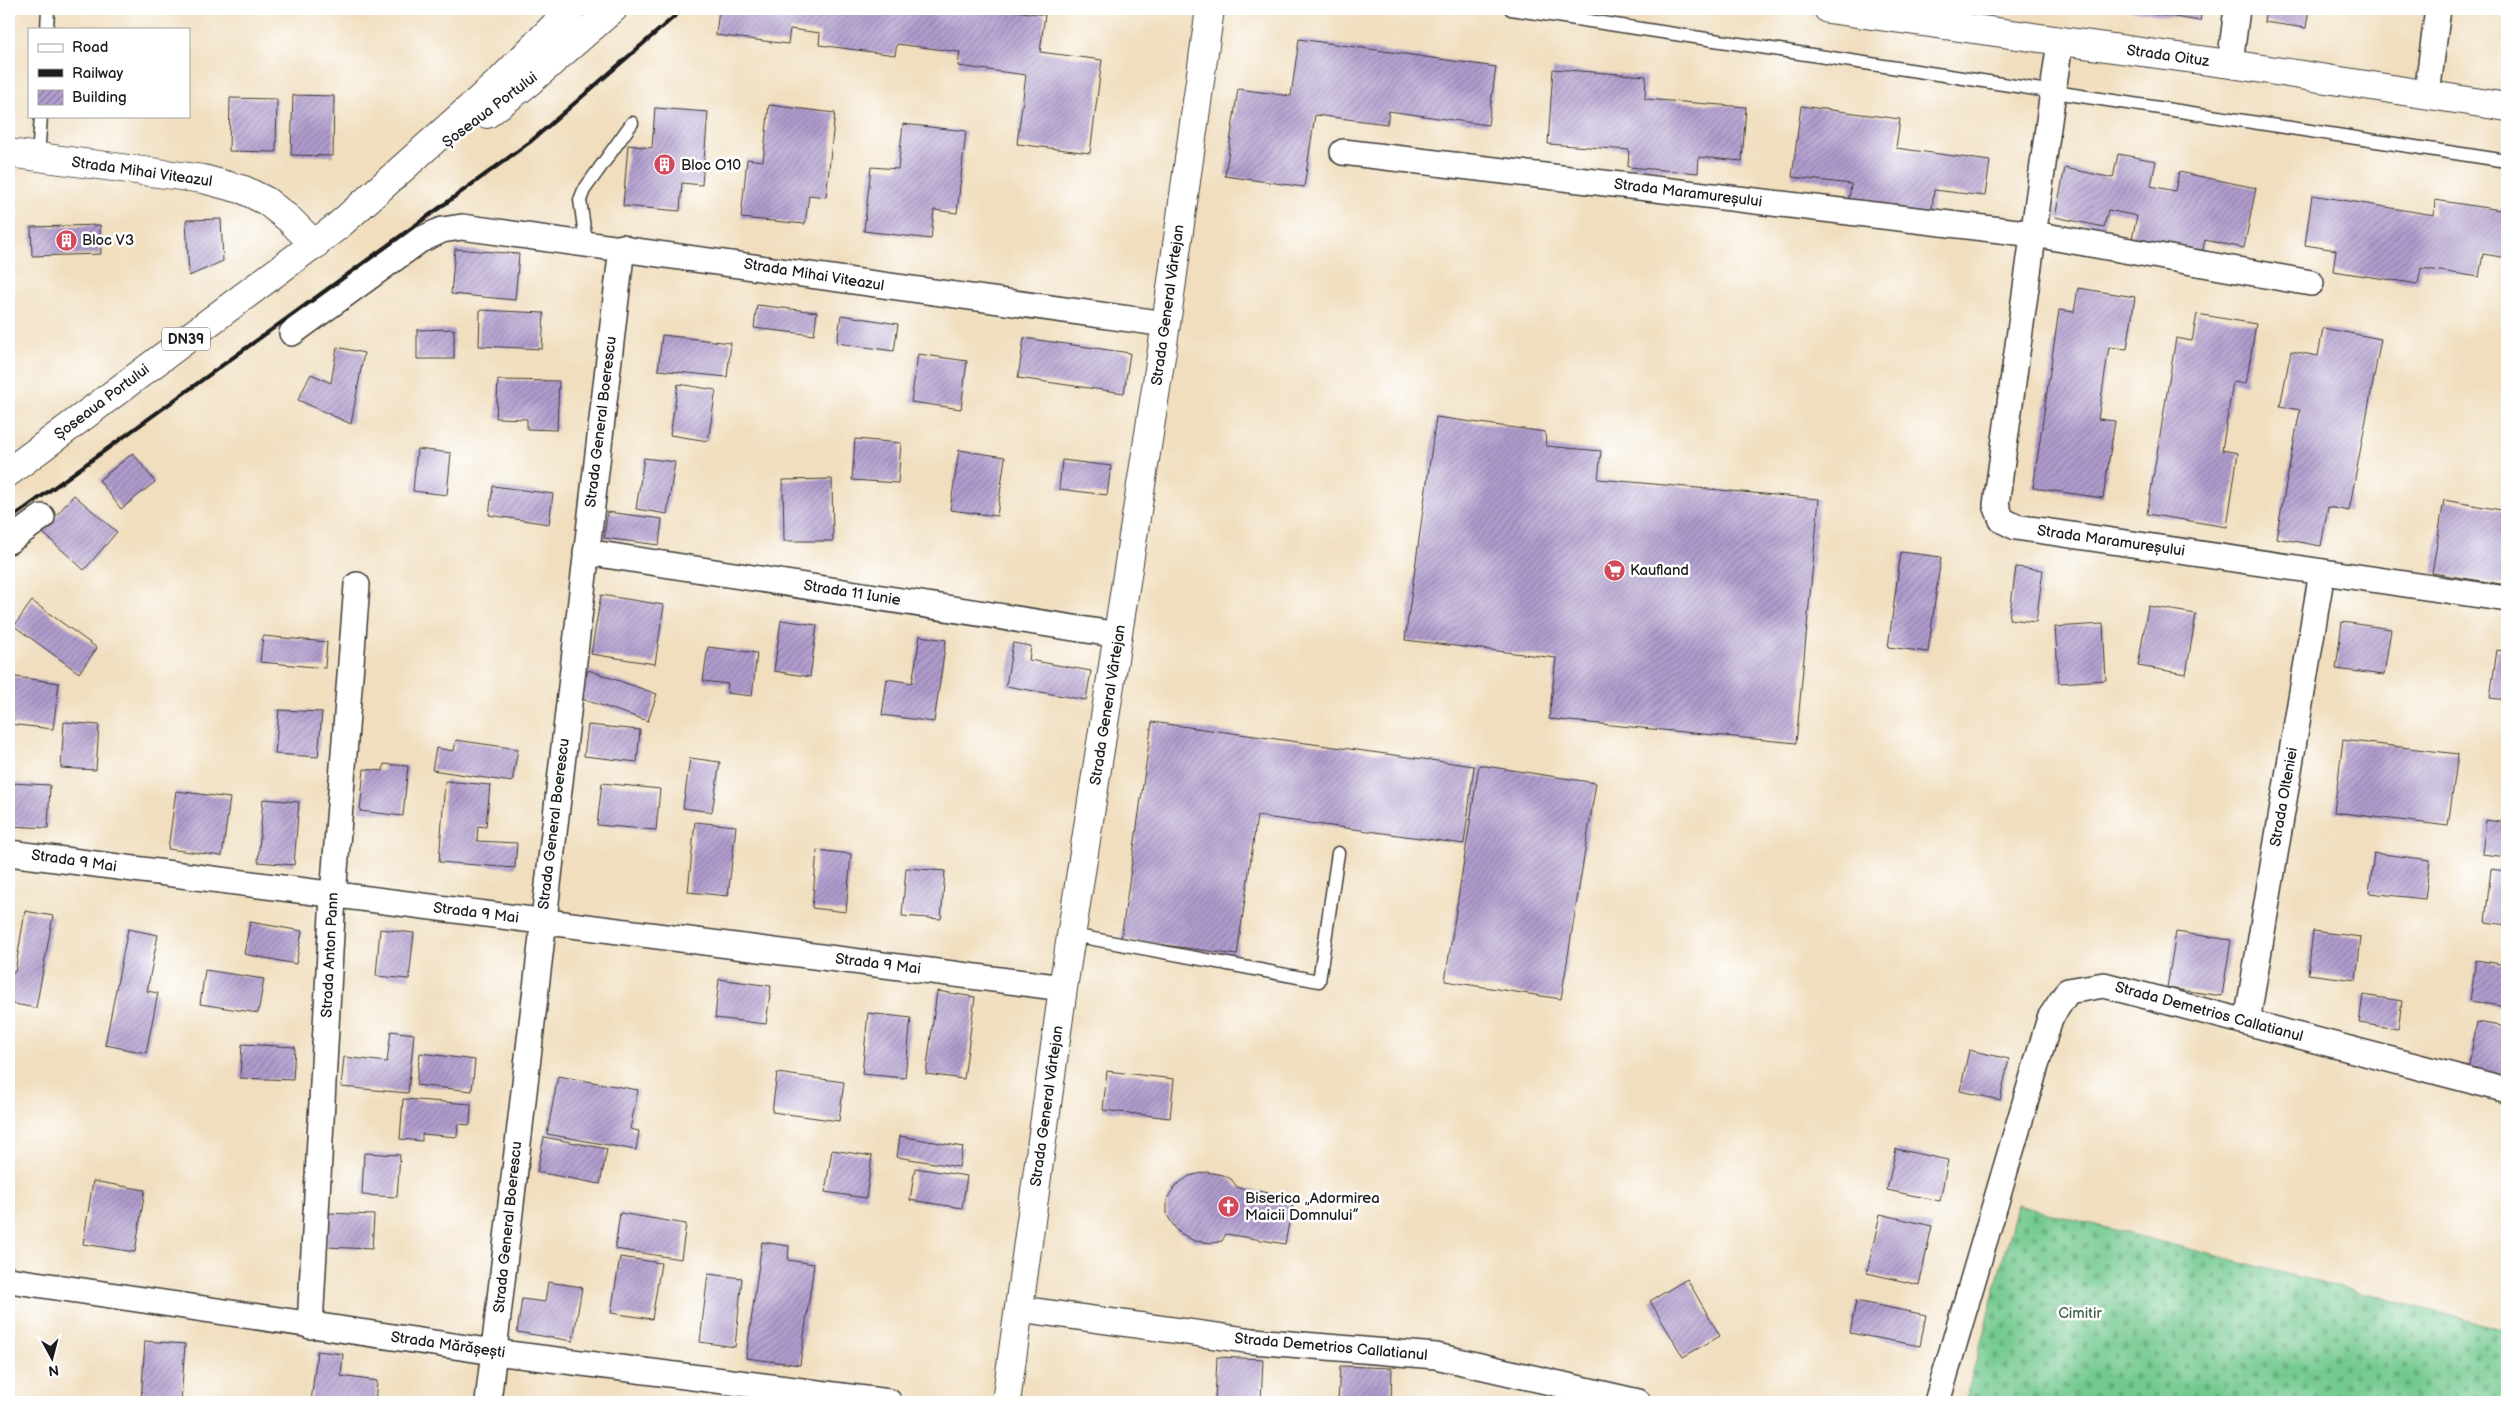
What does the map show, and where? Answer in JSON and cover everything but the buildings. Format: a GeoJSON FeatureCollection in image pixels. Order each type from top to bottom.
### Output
{"type":"FeatureCollection","features":[{"type":"Feature","properties":{"kind":"main road","name":"Șoseaua Portului"},"geometry":{"type":"LineString","coordinates":[[9,472],[315,245],[363,205],[500,81],[571,9]]}},
{"type":"Feature","properties":{"kind":"main road","name":"Șoseaua Portului"},"geometry":{"type":"LineString","coordinates":[[363,205],[529,82],[613,9]]}},
{"type":"Feature","properties":{"kind":"main road","name":"Strada General Vârtejan"},"geometry":{"type":"LineString","coordinates":[[1006,1402],[1063,988],[1166,324],[1210,9]]}},
{"type":"Feature","properties":{"kind":"main road","name":"Strada Oituz"},"geometry":{"type":"LineString","coordinates":[[1828,9],[2230,64],[2507,107]]}},
{"type":"Feature","properties":{"kind":"main road","name":"Strada Mihai Viteazul"},"geometry":{"type":"LineString","coordinates":[[9,153],[203,179],[244,190],[266,201],[289,219],[315,245]]}},
{"type":"Feature","properties":{"kind":"street"},"geometry":{"type":"LineString","coordinates":[[2230,64],[2237,9]]}},
{"type":"Feature","properties":{"kind":"street"},"geometry":{"type":"LineString","coordinates":[[2427,94],[2438,9]]}},
{"type":"Feature","properties":{"kind":"street","name":"Strada Maramureșului"},"geometry":{"type":"LineString","coordinates":[[2060,41],[1996,505],[2002,520],[2016,527],[2507,599]]}},
{"type":"Feature","properties":{"kind":"street","name":"Strada Maramureșului"},"geometry":{"type":"LineString","coordinates":[[1343,152],[2034,234],[2311,283]]}},
{"type":"Feature","properties":{"kind":"street","name":"Strada Mihai Viteazul"},"geometry":{"type":"LineString","coordinates":[[292,334],[420,240],[442,230],[462,227],[586,242],[862,284],[1166,324]]}},
{"type":"Feature","properties":{"kind":"street","name":"Strada General Boerescu"},"geometry":{"type":"LineString","coordinates":[[488,1402],[622,247]]}},
{"type":"Feature","properties":{"kind":"street"},"geometry":{"type":"LineString","coordinates":[[9,541],[42,517]]}},
{"type":"Feature","properties":{"kind":"street","name":"Strada 11 Iunie"},"geometry":{"type":"LineString","coordinates":[[586,552],[1119,634]]}},
{"type":"Feature","properties":{"kind":"street","name":"Strada Olteniei"},"geometry":{"type":"LineString","coordinates":[[2246,1022],[2322,572]]}},
{"type":"Feature","properties":{"kind":"street","name":"Strada Anton Pann"},"geometry":{"type":"LineString","coordinates":[[310,1326],[333,896],[357,584]]}},
{"type":"Feature","properties":{"kind":"street","name":"Strada 9 Mai"},"geometry":{"type":"LineString","coordinates":[[9,852],[333,896],[1063,988]]}},
{"type":"Feature","properties":{"kind":"street","name":"Strada Demetrios Callatianul"},"geometry":{"type":"LineString","coordinates":[[1937,1402],[2050,1018],[2068,992],[2104,985],[2507,1090]]}},
{"type":"Feature","properties":{"kind":"street","name":"Strada Mărășești"},"geometry":{"type":"LineString","coordinates":[[9,1280],[494,1352],[889,1402]]}},
{"type":"Feature","properties":{"kind":"street","name":"Strada Demetrios Callatianul"},"geometry":{"type":"LineString","coordinates":[[1020,1309],[1253,1341],[1436,1356],[1638,1402]]}},
{"type":"Feature","properties":{"kind":"lane"},"geometry":{"type":"LineString","coordinates":[[47,28],[48,9]]}},
{"type":"Feature","properties":{"kind":"lane"},"geometry":{"type":"LineString","coordinates":[[1511,9],[2507,161]]}},
{"type":"Feature","properties":{"kind":"lane"},"geometry":{"type":"LineString","coordinates":[[38,157],[41,118]]}},
{"type":"Feature","properties":{"kind":"lane"},"geometry":{"type":"LineString","coordinates":[[586,242],[580,200],[584,190],[632,123]]}},
{"type":"Feature","properties":{"kind":"lane"},"geometry":{"type":"LineString","coordinates":[[1072,934],[1319,981],[1338,853]]}},
{"type":"Feature","properties":{"kind":"green space","name":"Cimitir"},"geometry":{"type":"Polygon","coordinates":[[[2017,1205],[2507,1330],[2507,1402],[1965,1402],[2017,1205]]]}},
{"type":"Feature","properties":{"kind":"railway"},"geometry":{"type":"LineString","coordinates":[[9,520],[530,142],[683,9]]}},
{"type":"Feature","properties":{"kind":"place","name":"Bloc O10"},"geometry":{"type":"Point","coordinates":[665,165]}},
{"type":"Feature","properties":{"kind":"place","name":"Bloc V3"},"geometry":{"type":"Point","coordinates":[66,240]}},
{"type":"Feature","properties":{"kind":"place","name":"Kaufland"},"geometry":{"type":"Point","coordinates":[1614,570]}},
{"type":"Feature","properties":{"kind":"place","name":"Biserica „Adormirea Maicii Domnului”"},"geometry":{"type":"Point","coordinates":[1229,1207]}}]}
